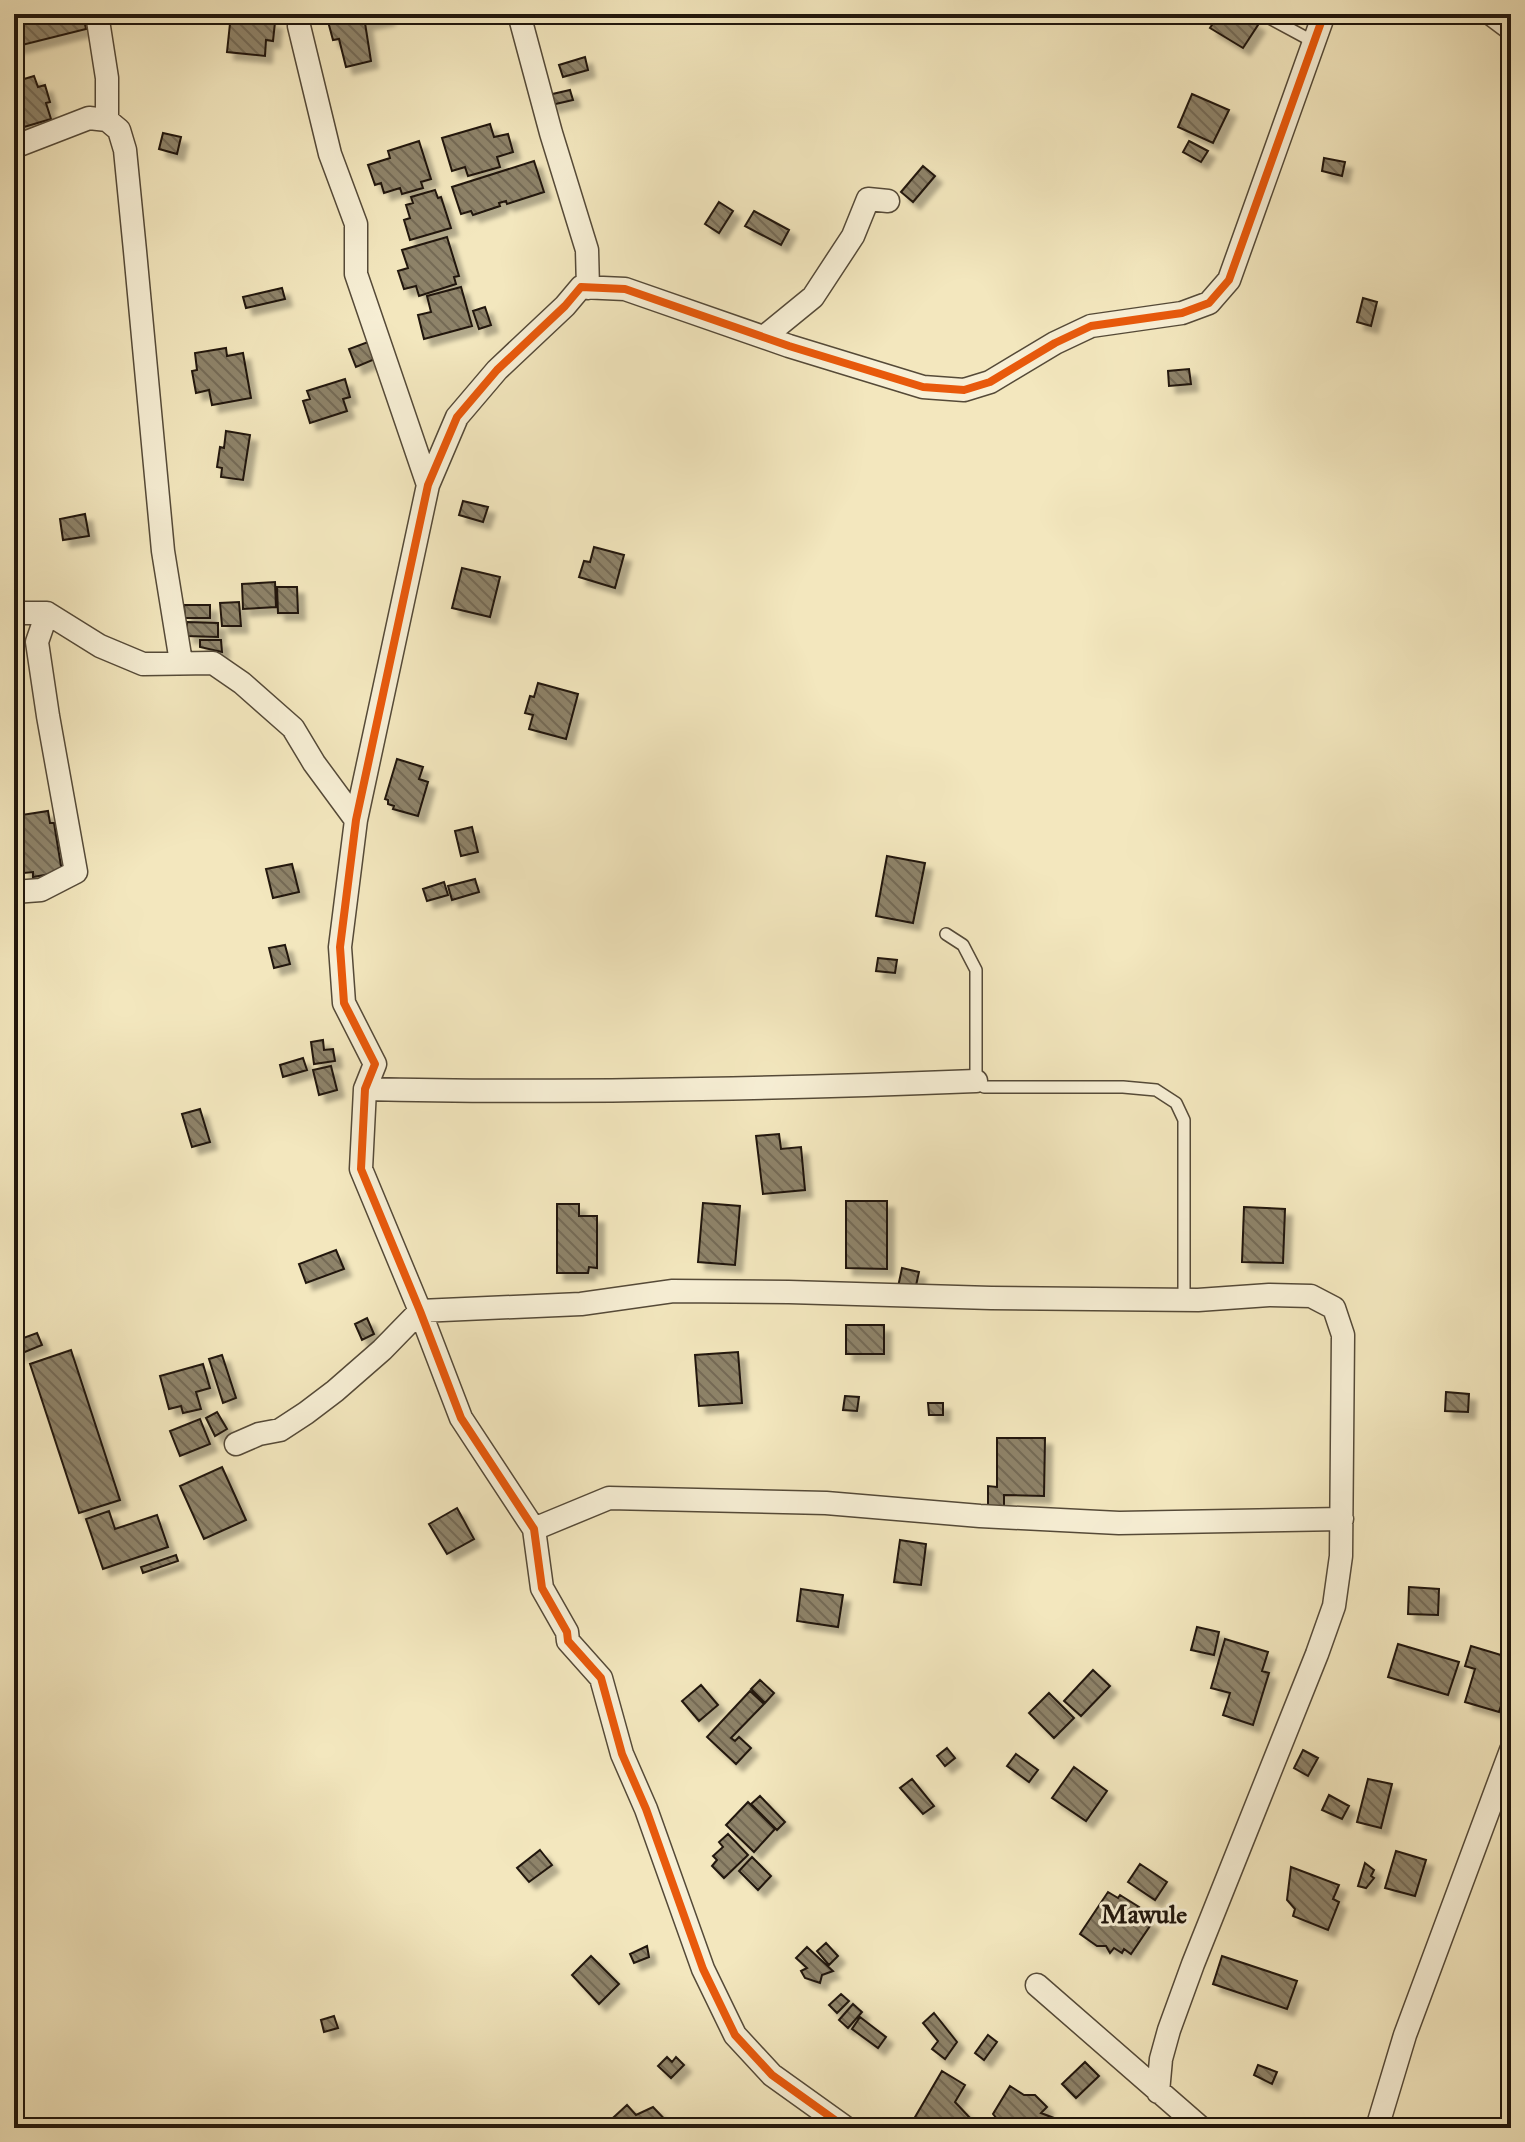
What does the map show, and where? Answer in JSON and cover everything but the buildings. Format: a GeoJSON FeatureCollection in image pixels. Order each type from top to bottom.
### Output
{"type":"FeatureCollection","features":[{"type":"Feature","properties":{"kind":"street"},"geometry":{"type":"LineString","coordinates":[[97,14],[107,78],[107,120]]}},
{"type":"Feature","properties":{"kind":"street"},"geometry":{"type":"LineString","coordinates":[[519,14],[587,250],[588,288]]}},
{"type":"Feature","properties":{"kind":"street"},"geometry":{"type":"LineString","coordinates":[[846,2128],[772,2075],[735,2035],[703,1969],[646,1809],[622,1754],[601,1678],[568,1641],[567,1632],[542,1588],[534,1529],[461,1418],[361,1169],[365,1089],[375,1064],[344,1003],[340,947],[356,820],[428,485],[457,417],[497,370],[581,287],[625,289],[923,387],[964,390],[990,382],[1055,343],[1091,326],[1182,313],[1209,303],[1229,280],[1324,14]]}},
{"type":"Feature","properties":{"kind":"street"},"geometry":{"type":"LineString","coordinates":[[1491,14],[1511,29]]}},
{"type":"Feature","properties":{"kind":"street"},"geometry":{"type":"LineString","coordinates":[[299,26],[330,154],[356,224],[356,274],[428,485]]}},
{"type":"Feature","properties":{"kind":"street"},"geometry":{"type":"LineString","coordinates":[[14,147],[89,118],[107,120],[119,130],[125,150],[163,551],[181,662]]}},
{"type":"Feature","properties":{"kind":"street"},"geometry":{"type":"LineString","coordinates":[[764,337],[813,297],[853,236],[868,199],[888,201]]}},
{"type":"Feature","properties":{"kind":"street"},"geometry":{"type":"LineString","coordinates":[[14,613],[47,613],[100,646],[143,664],[213,663],[242,683],[293,728],[314,763],[356,820]]}},
{"type":"Feature","properties":{"kind":"street"},"geometry":{"type":"LineString","coordinates":[[14,892],[41,890],[76,872],[37,642],[47,613]]}},
{"type":"Feature","properties":{"kind":"street"},"geometry":{"type":"LineString","coordinates":[[365,1089],[500,1092],[776,1089],[976,1081]]}},
{"type":"Feature","properties":{"kind":"street"},"geometry":{"type":"LineString","coordinates":[[236,1444],[259,1434],[280,1430],[306,1413],[382,1350],[420,1311],[581,1304],[673,1291],[1184,1300],[1311,1296],[1334,1308],[1343,1335],[1341,1556],[1334,1606],[1169,2030],[1161,2059],[1158,2092]]}},
{"type":"Feature","properties":{"kind":"street"},"geometry":{"type":"LineString","coordinates":[[534,1529],[609,1498],[826,1503],[980,1516],[1119,1523],[1342,1519]]}},
{"type":"Feature","properties":{"kind":"street"},"geometry":{"type":"LineString","coordinates":[[1377,2128],[1405,2035],[1511,1750]]}},
{"type":"Feature","properties":{"kind":"street"},"geometry":{"type":"LineString","coordinates":[[1037,1985],[1201,2128]]}},
{"type":"Feature","properties":{"kind":"lane"},"geometry":{"type":"LineString","coordinates":[[1262,14],[1314,42]]}},
{"type":"Feature","properties":{"kind":"lane"},"geometry":{"type":"LineString","coordinates":[[946,934],[963,945],[976,970],[976,1081],[984,1087],[1123,1087],[1156,1090],[1176,1103],[1184,1120],[1184,1300]]}},
{"type":"Feature","properties":{"kind":"cycle path"},"geometry":{"type":"LineString","coordinates":[[846,2128],[772,2075],[735,2035],[703,1969],[646,1809],[622,1754],[601,1678],[568,1641],[567,1632],[542,1588],[534,1529],[461,1418],[361,1169],[365,1089],[375,1064],[344,1003],[340,947],[356,820],[428,485],[457,417],[497,370],[581,287],[625,289],[789,346],[923,387],[964,390],[990,382],[1055,343],[1091,326],[1182,313],[1209,303],[1229,280],[1324,14]]}},
{"type":"Feature","properties":{"kind":"district","name":"Mawule"},"geometry":{"type":"Point","coordinates":[1144,1914]}}]}
